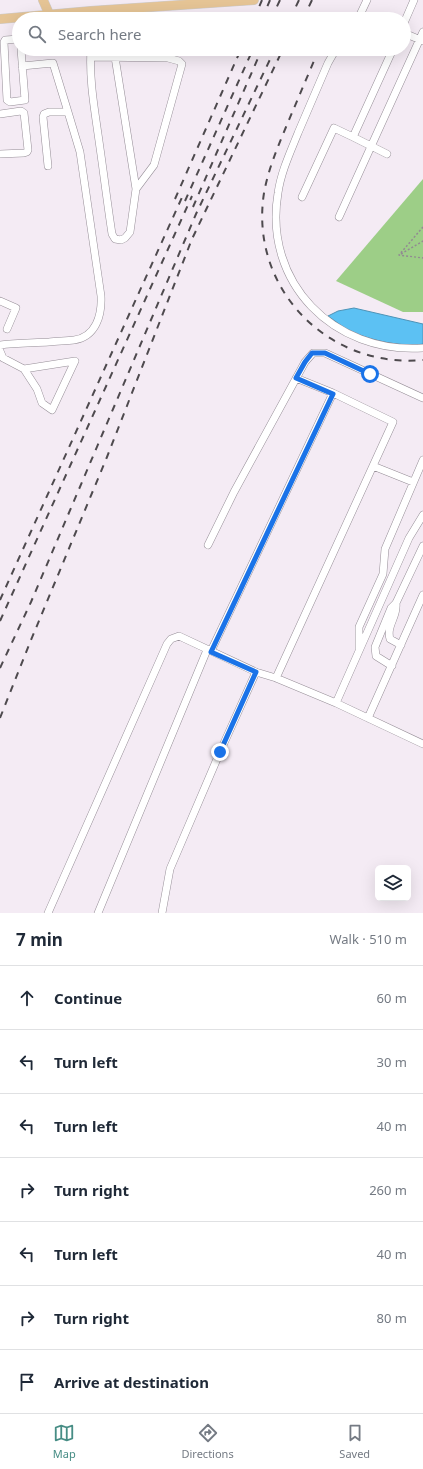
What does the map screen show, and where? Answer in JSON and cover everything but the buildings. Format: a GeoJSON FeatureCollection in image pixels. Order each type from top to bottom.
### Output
{"type":"FeatureCollection","features":[{"type":"Feature","properties":{"kind":"main road"},"geometry":{"type":"LineString","coordinates":[[43,0],[48,12]]}},
{"type":"Feature","properties":{"kind":"main road"},"geometry":{"type":"LineString","coordinates":[[120,12],[254,0]]}},
{"type":"Feature","properties":{"kind":"main road"},"geometry":{"type":"LineString","coordinates":[[0,19],[12,18]]}},
{"type":"Feature","properties":{"kind":"lane"},"geometry":{"type":"LineString","coordinates":[[361,12],[367,0]]}},
{"type":"Feature","properties":{"kind":"lane"},"geometry":{"type":"LineString","coordinates":[[409,12],[414,0]]}},
{"type":"Feature","properties":{"kind":"lane"},"geometry":{"type":"LineString","coordinates":[[339,216],[421,41],[423,32]]}},
{"type":"Feature","properties":{"kind":"lane"},"geometry":{"type":"LineString","coordinates":[[411,36],[421,41]]}},
{"type":"Feature","properties":{"kind":"lane"},"geometry":{"type":"LineString","coordinates":[[12,40],[5,40],[4,42],[8,101],[25,100],[21,56]]}},
{"type":"Feature","properties":{"kind":"lane"},"geometry":{"type":"LineString","coordinates":[[332,56],[286,162],[281,179],[276,215],[278,239],[282,256],[291,278],[304,297],[321,316],[336,328],[355,338],[375,345],[397,348],[423,348]]}},
{"type":"Feature","properties":{"kind":"lane"},"geometry":{"type":"LineString","coordinates":[[353,137],[390,56]]}},
{"type":"Feature","properties":{"kind":"lane"},"geometry":{"type":"LineString","coordinates":[[115,58],[136,189],[130,232],[121,240],[115,239],[112,234],[94,108],[90,65],[91,57],[168,58],[179,61],[182,64],[154,165],[136,189]]}},
{"type":"Feature","properties":{"kind":"lane"},"geometry":{"type":"LineString","coordinates":[[0,345],[75,340],[89,333],[95,328],[100,318],[102,305],[80,152],[53,63],[22,66]]}},
{"type":"Feature","properties":{"kind":"lane"},"geometry":{"type":"LineString","coordinates":[[48,166],[43,117],[44,114],[49,112],[68,112]]}},
{"type":"Feature","properties":{"kind":"lane"},"geometry":{"type":"LineString","coordinates":[[0,114],[24,113],[28,150],[28,152],[24,153],[0,154]]}},
{"type":"Feature","properties":{"kind":"lane"},"geometry":{"type":"LineString","coordinates":[[302,197],[334,128],[387,154]]}},
{"type":"Feature","properties":{"kind":"lane"},"geometry":{"type":"LineString","coordinates":[[0,301],[16,308],[7,329]]}},
{"type":"Feature","properties":{"kind":"lane"},"geometry":{"type":"LineString","coordinates":[[0,351],[3,358],[24,369],[37,389],[42,403],[52,410],[75,361],[24,369]]}},
{"type":"Feature","properties":{"kind":"lane"},"geometry":{"type":"LineString","coordinates":[[208,545],[234,492],[296,378],[312,353],[325,353],[422,396]]}},
{"type":"Feature","properties":{"kind":"lane"},"geometry":{"type":"LineString","coordinates":[[276,678],[393,422],[296,378]]}},
{"type":"Feature","properties":{"kind":"lane"},"geometry":{"type":"LineString","coordinates":[[98,913],[209,651],[333,394]]}},
{"type":"Feature","properties":{"kind":"lane"},"geometry":{"type":"LineString","coordinates":[[359,653],[359,627],[383,574],[385,549],[423,460]]}},
{"type":"Feature","properties":{"kind":"lane"},"geometry":{"type":"LineString","coordinates":[[373,466],[413,482]]}},
{"type":"Feature","properties":{"kind":"lane"},"geometry":{"type":"LineString","coordinates":[[336,703],[409,538],[423,515]]}},
{"type":"Feature","properties":{"kind":"lane"},"geometry":{"type":"LineString","coordinates":[[392,666],[376,656],[375,647],[391,608],[396,603],[423,546]]}},
{"type":"Feature","properties":{"kind":"lane"},"geometry":{"type":"LineString","coordinates":[[368,718],[423,595]]}},
{"type":"Feature","properties":{"kind":"lane"},"geometry":{"type":"LineString","coordinates":[[396,603],[397,610],[388,633],[390,639],[401,645]]}},
{"type":"Feature","properties":{"kind":"lane"},"geometry":{"type":"LineString","coordinates":[[48,913],[167,644],[171,639],[179,636],[256,672],[276,678],[336,703],[423,744]]}},
{"type":"Feature","properties":{"kind":"lane"},"geometry":{"type":"LineString","coordinates":[[162,913],[170,870],[256,672]]}},
{"type":"Feature","properties":{"kind":"path"},"geometry":{"type":"LineString","coordinates":[[399,255],[423,227]]}},
{"type":"Feature","properties":{"kind":"path"},"geometry":{"type":"LineString","coordinates":[[399,255],[423,241]]}},
{"type":"Feature","properties":{"kind":"path"},"geometry":{"type":"LineString","coordinates":[[399,255],[423,258]]}},
{"type":"Feature","properties":{"kind":"green space"},"geometry":{"type":"Polygon","coordinates":[[[423,179],[423,312],[403,312],[336,281],[423,179]]]}},
{"type":"Feature","properties":{"kind":"water"},"geometry":{"type":"Polygon","coordinates":[[[354,308],[423,324],[423,344],[404,345],[383,342],[354,333],[328,316],[338,311],[354,308]]]}},
{"type":"Feature","properties":{"kind":"railway"},"geometry":{"type":"LineString","coordinates":[[257,12],[262,0]]}},
{"type":"Feature","properties":{"kind":"railway"},"geometry":{"type":"LineString","coordinates":[[265,12],[270,0]]}},
{"type":"Feature","properties":{"kind":"railway"},"geometry":{"type":"LineString","coordinates":[[274,12],[280,0]]}},
{"type":"Feature","properties":{"kind":"railway"},"geometry":{"type":"LineString","coordinates":[[293,12],[299,0]]}},
{"type":"Feature","properties":{"kind":"railway"},"geometry":{"type":"LineString","coordinates":[[306,12],[312,0]]}},
{"type":"Feature","properties":{"kind":"railway"},"geometry":{"type":"LineString","coordinates":[[175,199],[238,56]]}},
{"type":"Feature","properties":{"kind":"railway"},"geometry":{"type":"LineString","coordinates":[[185,201],[250,56]]}},
{"type":"Feature","properties":{"kind":"railway"},"geometry":{"type":"LineString","coordinates":[[193,207],[259,56]]}},
{"type":"Feature","properties":{"kind":"railway"},"geometry":{"type":"LineString","coordinates":[[0,668],[31,602],[196,214],[272,56]]}},
{"type":"Feature","properties":{"kind":"railway"},"geometry":{"type":"LineString","coordinates":[[0,718],[107,457],[192,239],[280,56]]}},
{"type":"Feature","properties":{"kind":"railway"},"geometry":{"type":"LineString","coordinates":[[316,56],[279,143],[266,184],[264,193],[263,228],[269,260],[283,290],[302,316],[327,336],[356,351],[388,359],[423,360]]}},
{"type":"Feature","properties":{"kind":"railway"},"geometry":{"type":"LineString","coordinates":[[0,600],[184,193]]}},
{"type":"Feature","properties":{"kind":"railway"},"geometry":{"type":"LineString","coordinates":[[0,621],[192,196]]}},
{"type":"Feature","properties":{"kind":"route"},"geometry":{"type":"LineString","coordinates":[[220,752],[256,672],[211,652],[333,394],[296,378],[312,353],[325,353],[370,374]]}}]}
